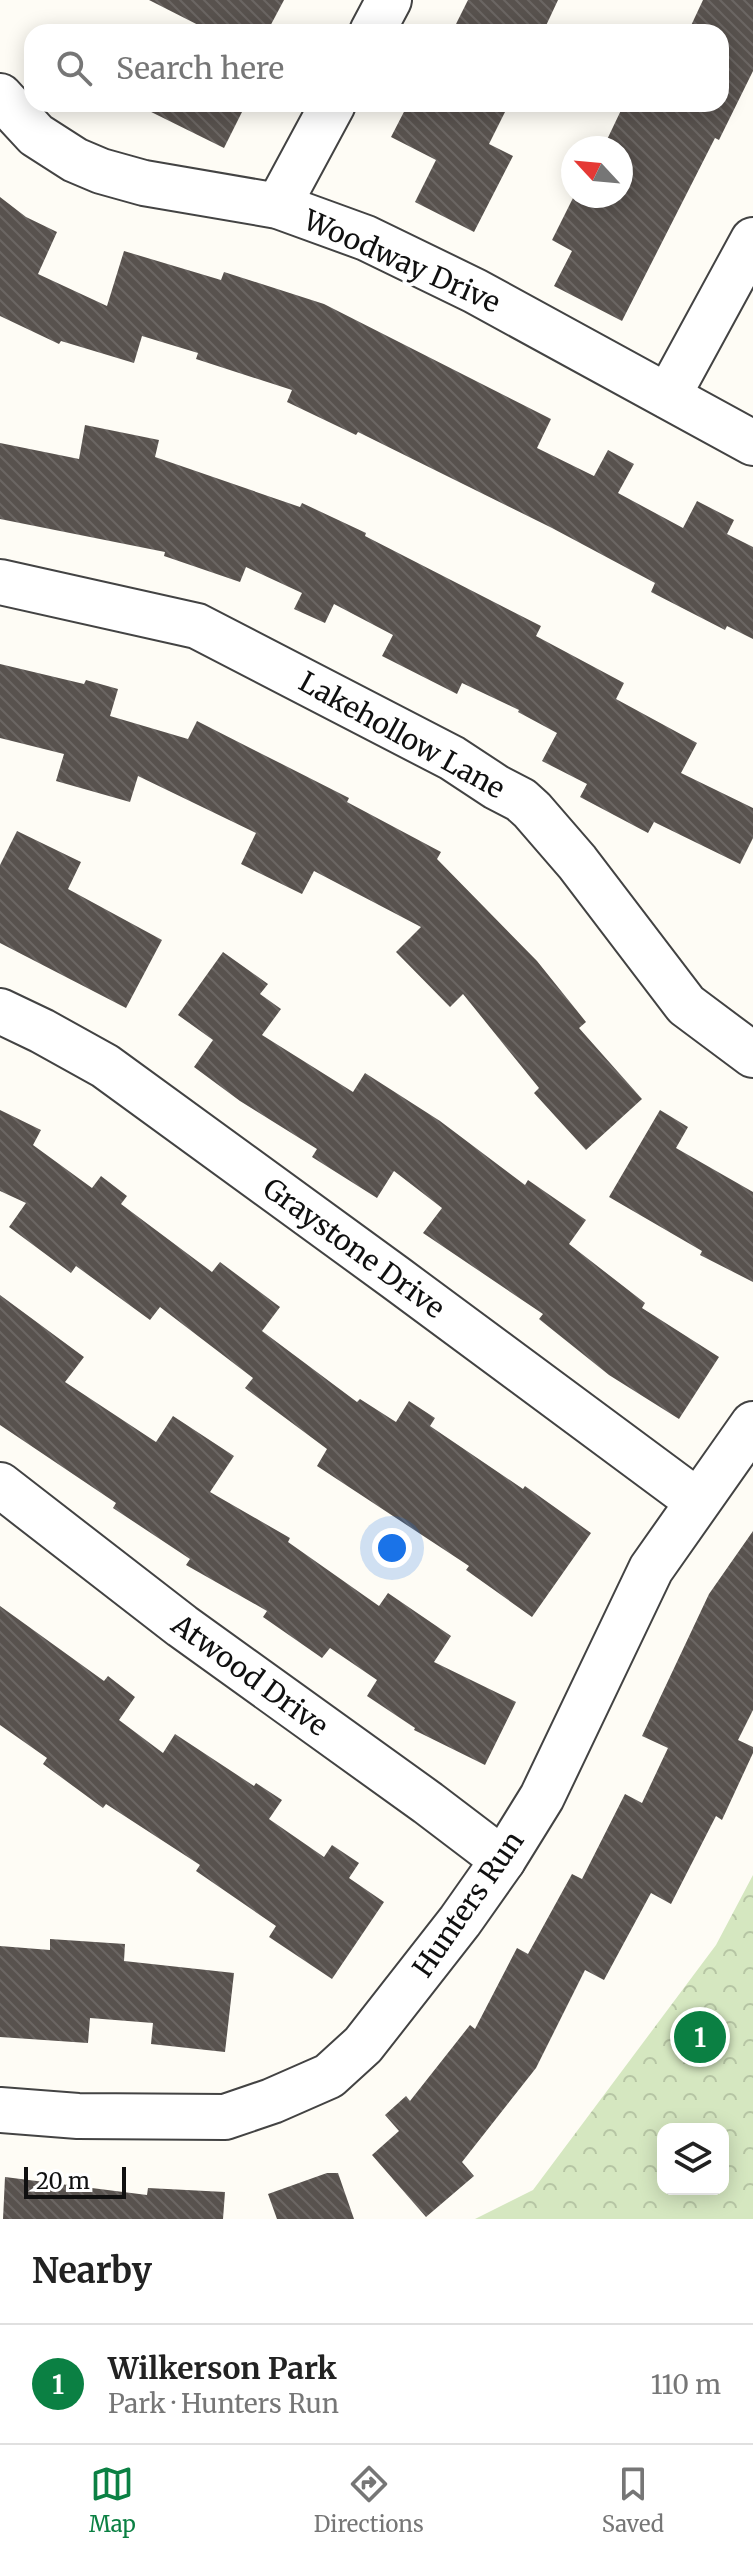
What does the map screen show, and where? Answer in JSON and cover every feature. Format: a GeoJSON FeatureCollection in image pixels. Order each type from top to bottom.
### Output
{"type":"FeatureCollection","features":[{"type":"Feature","properties":{"kind":"street"},"geometry":{"type":"LineString","coordinates":[[376,24],[389,0]]}},
{"type":"Feature","properties":{"kind":"street","name":"Woodway Drive"},"geometry":{"type":"LineString","coordinates":[[0,96],[36,135],[75,160],[144,183],[278,206],[366,238],[434,271],[753,443]]}},
{"type":"Feature","properties":{"kind":"street"},"geometry":{"type":"LineString","coordinates":[[278,206],[329,112]]}},
{"type":"Feature","properties":{"kind":"street"},"geometry":{"type":"LineString","coordinates":[[668,396],[753,240]]}},
{"type":"Feature","properties":{"kind":"street","name":"Lakehollow Lane"},"geometry":{"type":"LineString","coordinates":[[0,582],[197,626],[452,758],[521,800],[577,862],[686,1005],[753,1055]]}},
{"type":"Feature","properties":{"kind":"street","name":"Graystone Drive"},"geometry":{"type":"LineString","coordinates":[[0,1011],[105,1066],[697,1501]]}},
{"type":"Feature","properties":{"kind":"street","name":"Hunters Run"},"geometry":{"type":"LineString","coordinates":[[0,2110],[78,2116],[225,2117],[329,2076],[363,2045],[460,1921],[503,1860],[542,1797],[651,1569],[753,1424]]}},
{"type":"Feature","properties":{"kind":"street","name":"Atwood Drive"},"geometry":{"type":"LineString","coordinates":[[0,1485],[182,1626],[503,1860]]}},
{"type":"Feature","properties":{"kind":"green space"},"geometry":{"type":"Polygon","coordinates":[[[753,1875],[753,2219],[475,2219],[533,2190],[716,1945],[753,1875]]]}},
{"type":"Feature","properties":{"kind":"building"},"geometry":{"type":"Polygon","coordinates":[[[149,0],[284,0],[271,24],[196,24],[149,0]]]}},
{"type":"Feature","properties":{"kind":"building"},"geometry":{"type":"Polygon","coordinates":[[[468,0],[558,0],[547,24],[456,24],[468,0]]]}},
{"type":"Feature","properties":{"kind":"building"},"geometry":{"type":"Polygon","coordinates":[[[703,0],[753,0],[753,71],[719,140],[715,138],[622,321],[554,286],[572,251],[552,240],[568,208],[633,208],[633,136],[609,136],[620,112],[729,112],[729,24],[692,24],[703,0]]]}},
{"type":"Feature","properties":{"kind":"building"},"geometry":{"type":"Polygon","coordinates":[[[151,112],[242,112],[224,148],[151,112]]]}},
{"type":"Feature","properties":{"kind":"building"},"geometry":{"type":"Polygon","coordinates":[[[404,112],[505,112],[489,144],[513,156],[474,232],[415,202],[436,160],[391,137],[404,112]]]}},
{"type":"Feature","properties":{"kind":"building"},"geometry":{"type":"Polygon","coordinates":[[[0,197],[26,217],[57,232],[38,274],[107,306],[124,251],[221,280],[224,272],[324,304],[551,419],[537,448],[594,476],[608,450],[634,464],[618,493],[683,528],[697,501],[734,520],[727,534],[753,547],[753,639],[727,626],[725,630],[651,592],[655,583],[552,528],[358,432],[356,435],[287,402],[292,390],[196,359],[198,353],[142,336],[134,363],[61,341],[59,344],[0,316],[0,197]]]}},
{"type":"Feature","properties":{"kind":"building"},"geometry":{"type":"Polygon","coordinates":[[[85,425],[159,440],[155,457],[300,507],[302,503],[366,533],[365,536],[541,626],[536,636],[624,683],[616,699],[697,743],[681,773],[753,808],[753,838],[740,864],[654,822],[648,833],[580,797],[587,784],[542,761],[557,733],[519,710],[462,683],[457,694],[382,656],[393,635],[334,604],[325,623],[294,609],[302,593],[246,567],[240,582],[164,556],[165,552],[0,519],[0,443],[79,459],[85,425]]]}},
{"type":"Feature","properties":{"kind":"building"},"geometry":{"type":"Polygon","coordinates":[[[0,664],[118,689],[110,716],[188,739],[197,721],[349,798],[347,802],[441,852],[437,859],[537,961],[586,1022],[579,1028],[642,1099],[586,1150],[534,1093],[539,1088],[463,994],[450,1007],[396,952],[421,927],[314,871],[302,894],[241,864],[256,833],[138,776],[130,802],[56,781],[64,754],[0,738],[0,664]]]}},
{"type":"Feature","properties":{"kind":"building"},"geometry":{"type":"Polygon","coordinates":[[[17,831],[81,862],[68,889],[162,940],[126,1008],[0,943],[0,865],[17,831]]]}},
{"type":"Feature","properties":{"kind":"building"},"geometry":{"type":"Polygon","coordinates":[[[223,952],[268,984],[260,994],[281,1009],[262,1035],[353,1092],[365,1073],[440,1121],[525,1185],[528,1180],[586,1220],[569,1244],[645,1303],[642,1308],[719,1357],[679,1419],[609,1375],[539,1319],[543,1314],[423,1233],[442,1208],[394,1171],[377,1198],[312,1157],[317,1149],[240,1101],[194,1067],[213,1040],[178,1015],[223,952]]]}},
{"type":"Feature","properties":{"kind":"building"},"geometry":{"type":"Polygon","coordinates":[[[0,1110],[41,1130],[33,1145],[92,1188],[101,1176],[127,1196],[121,1204],[212,1272],[220,1262],[280,1307],[262,1331],[357,1402],[360,1399],[396,1422],[409,1401],[435,1418],[430,1426],[523,1489],[525,1486],[591,1533],[532,1617],[466,1570],[469,1566],[317,1466],[327,1449],[245,1388],[253,1378],[160,1307],[150,1320],[76,1266],[71,1273],[9,1227],[26,1203],[0,1191],[0,1110]]]}},
{"type":"Feature","properties":{"kind":"building"},"geometry":{"type":"Polygon","coordinates":[[[660,1110],[688,1127],[676,1148],[753,1192],[753,1282],[700,1255],[702,1251],[609,1197],[660,1110]]]}},
{"type":"Feature","properties":{"kind":"building"},"geometry":{"type":"Polygon","coordinates":[[[0,1295],[84,1357],[65,1382],[156,1442],[173,1416],[234,1456],[210,1492],[290,1538],[288,1542],[379,1606],[388,1593],[451,1636],[434,1662],[516,1702],[485,1765],[414,1730],[367,1696],[377,1680],[330,1648],[322,1658],[263,1617],[267,1611],[186,1565],[190,1559],[113,1508],[116,1503],[0,1425],[0,1295]]]}},
{"type":"Feature","properties":{"kind":"building"},"geometry":{"type":"Polygon","coordinates":[[[753,1531],[753,1710],[738,1740],[753,1747],[753,1753],[722,1820],[716,1816],[671,1904],[651,1893],[604,1980],[585,1970],[536,2068],[462,2162],[474,2176],[426,2217],[372,2155],[399,2131],[385,2115],[406,2096],[410,2101],[470,2025],[475,2029],[517,1948],[528,1954],[572,1874],[582,1879],[625,1794],[642,1803],[668,1748],[642,1736],[709,1594],[753,1531]]]}},
{"type":"Feature","properties":{"kind":"building"},"geometry":{"type":"Polygon","coordinates":[[[0,1606],[104,1681],[108,1676],[135,1697],[119,1720],[163,1753],[175,1734],[254,1786],[256,1783],[282,1800],[269,1819],[324,1857],[332,1845],[359,1863],[349,1878],[384,1902],[332,1979],[269,1937],[276,1926],[196,1871],[200,1865],[106,1804],[103,1808],[43,1764],[47,1758],[0,1725],[0,1606]]]}},
{"type":"Feature","properties":{"kind":"building"},"geometry":{"type":"Polygon","coordinates":[[[50,1939],[125,1944],[124,1961],[234,1973],[225,2052],[151,2044],[153,2023],[90,2018],[88,2043],[0,2037],[0,1946],[50,1950],[50,1939]]]}},
{"type":"Feature","properties":{"kind":"building"},"geometry":{"type":"Polygon","coordinates":[[[327,2173],[338,2173],[354,2219],[277,2219],[268,2194],[327,2173]]]}},
{"type":"Feature","properties":{"kind":"building"},"geometry":{"type":"Polygon","coordinates":[[[5,2177],[147,2195],[148,2188],[225,2192],[223,2219],[3,2219],[5,2177]]]}},
{"type":"Feature","properties":{"kind":"place","name":"Wilkerson Park"},"geometry":{"type":"Point","coordinates":[700,2037]}}]}
